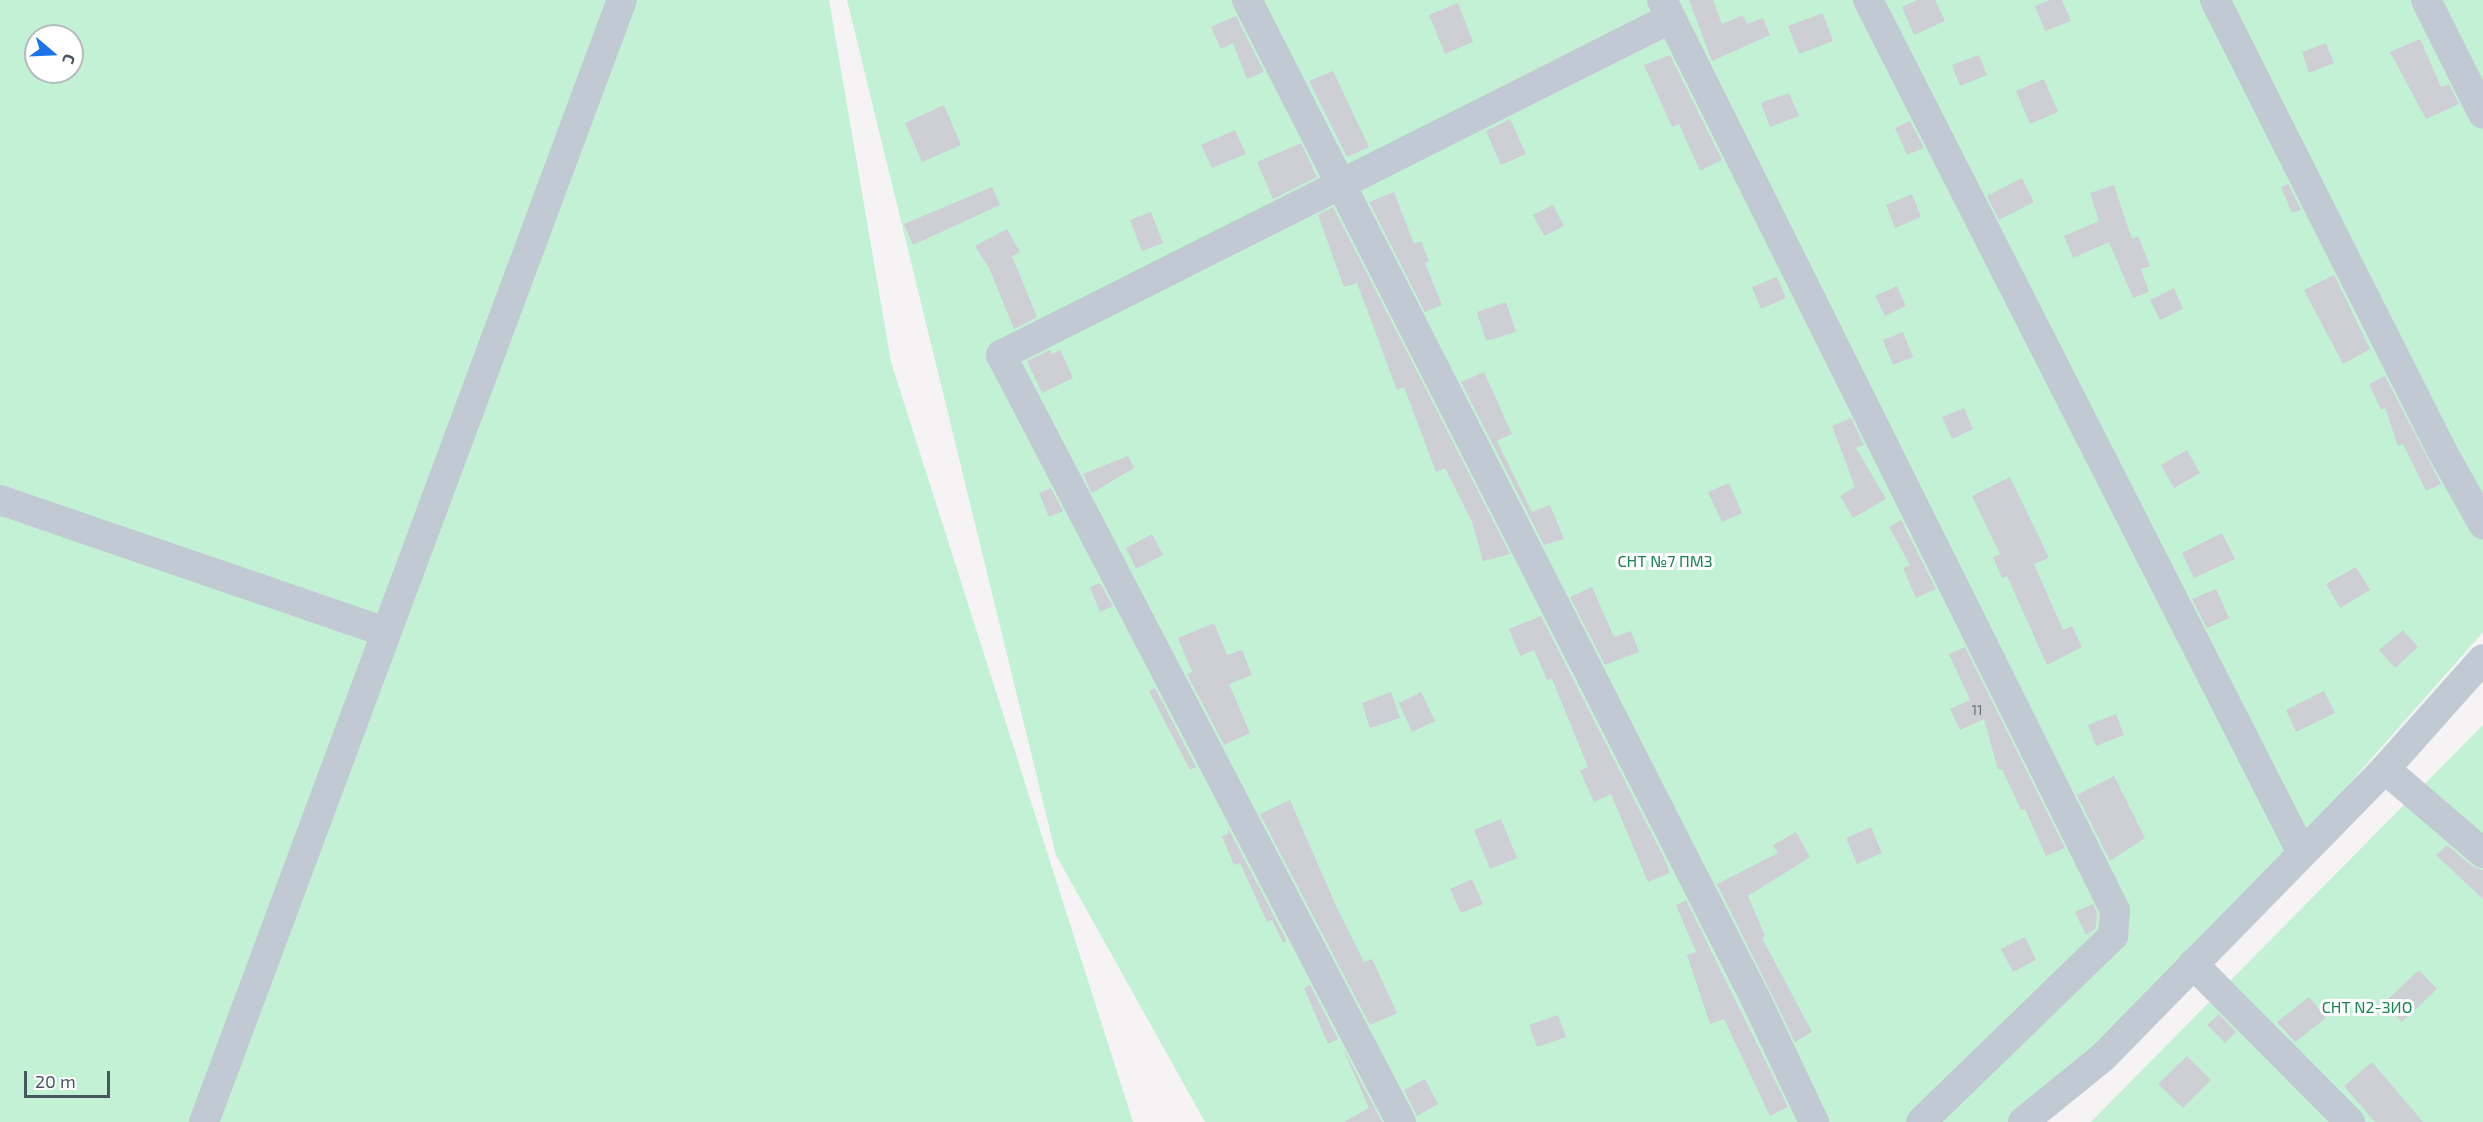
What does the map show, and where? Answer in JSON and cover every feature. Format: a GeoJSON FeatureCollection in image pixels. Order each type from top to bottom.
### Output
{"type":"FeatureCollection","features":[{"type":"Feature","properties":{"kind":"street"},"geometry":{"type":"LineString","coordinates":[[204,1122],[622,0]]}},
{"type":"Feature","properties":{"kind":"street"},"geometry":{"type":"LineString","coordinates":[[1247,0],[1343,184],[1814,1122]]}},
{"type":"Feature","properties":{"kind":"street"},"geometry":{"type":"LineString","coordinates":[[1868,0],[2297,843]]}},
{"type":"Feature","properties":{"kind":"street"},"geometry":{"type":"LineString","coordinates":[[2215,0],[2442,451],[2483,524]]}},
{"type":"Feature","properties":{"kind":"street"},"geometry":{"type":"LineString","coordinates":[[2426,0],[2483,114]]}},
{"type":"Feature","properties":{"kind":"street"},"geometry":{"type":"LineString","coordinates":[[1401,1122],[1001,356],[1343,184],[1666,9],[2115,910],[2113,936],[1921,1122]]}},
{"type":"Feature","properties":{"kind":"street"},"geometry":{"type":"LineString","coordinates":[[0,500],[386,632]]}},
{"type":"Feature","properties":{"kind":"street"},"geometry":{"type":"LineString","coordinates":[[2023,1122],[2103,1056],[2385,769],[2483,659]]}},
{"type":"Feature","properties":{"kind":"street"},"geometry":{"type":"LineString","coordinates":[[2385,769],[2483,853]]}},
{"type":"Feature","properties":{"kind":"street"},"geometry":{"type":"LineString","coordinates":[[2193,964],[2350,1122]]}},
{"type":"Feature","properties":{"kind":"green space"},"geometry":{"type":"Polygon","coordinates":[[[0,0],[829,0],[891,362],[1133,1122],[0,1122],[0,0]]]}},
{"type":"Feature","properties":{"kind":"green space","name":"СНТ №7 ПМЗ"},"geometry":{"type":"Polygon","coordinates":[[[847,0],[2483,0],[2483,632],[2297,843],[2021,1122],[1205,1122],[1056,855],[847,0]]]}},
{"type":"Feature","properties":{"kind":"green space","name":"СНТ N2-ЗИО"},"geometry":{"type":"Polygon","coordinates":[[[2483,725],[2483,1122],[2091,1122],[2220,991],[2483,725]]]}},
{"type":"Feature","properties":{"kind":"building"},"geometry":{"type":"Polygon","coordinates":[[[1689,0],[1713,0],[1722,24],[1743,15],[1747,24],[1763,18],[1770,35],[1712,61],[1689,0]]]}},
{"type":"Feature","properties":{"kind":"building"},"geometry":{"type":"Polygon","coordinates":[[[1917,0],[1935,0],[1945,21],[1914,35],[1902,7],[1917,0]]]}},
{"type":"Feature","properties":{"kind":"building"},"geometry":{"type":"Polygon","coordinates":[[[2050,0],[2062,0],[2071,21],[2045,31],[2035,6],[2050,0]]]}},
{"type":"Feature","properties":{"kind":"building"},"geometry":{"type":"Polygon","coordinates":[[[1458,3],[1473,42],[1445,54],[1429,15],[1458,3]]]}},
{"type":"Feature","properties":{"kind":"building"},"geometry":{"type":"Polygon","coordinates":[[[1823,13],[1833,41],[1799,54],[1788,26],[1823,13]]]}},
{"type":"Feature","properties":{"kind":"building"},"geometry":{"type":"Polygon","coordinates":[[[1236,16],[1264,72],[1247,79],[1233,43],[1221,49],[1211,27],[1236,16]]]}},
{"type":"Feature","properties":{"kind":"building"},"geometry":{"type":"Polygon","coordinates":[[[2420,39],[2441,87],[2449,84],[2459,104],[2426,119],[2390,52],[2420,39]]]}},
{"type":"Feature","properties":{"kind":"building"},"geometry":{"type":"Polygon","coordinates":[[[2326,43],[2334,63],[2309,73],[2302,52],[2326,43]]]}},
{"type":"Feature","properties":{"kind":"building"},"geometry":{"type":"Polygon","coordinates":[[[1670,55],[1722,160],[1700,171],[1679,124],[1672,127],[1644,65],[1670,55]]]}},
{"type":"Feature","properties":{"kind":"building"},"geometry":{"type":"Polygon","coordinates":[[[1979,55],[1987,75],[1960,86],[1952,65],[1979,55]]]}},
{"type":"Feature","properties":{"kind":"building"},"geometry":{"type":"Polygon","coordinates":[[[1333,71],[1369,147],[1347,157],[1309,81],[1333,71]]]}},
{"type":"Feature","properties":{"kind":"building"},"geometry":{"type":"Polygon","coordinates":[[[2044,79],[2058,112],[2030,124],[2016,91],[2044,79]]]}},
{"type":"Feature","properties":{"kind":"building"},"geometry":{"type":"Polygon","coordinates":[[[1789,93],[1799,116],[1770,127],[1761,103],[1789,93]]]}},
{"type":"Feature","properties":{"kind":"building"},"geometry":{"type":"Polygon","coordinates":[[[944,105],[961,145],[922,162],[905,123],[944,105]]]}},
{"type":"Feature","properties":{"kind":"building"},"geometry":{"type":"Polygon","coordinates":[[[1510,119],[1526,154],[1501,165],[1486,131],[1510,119]]]}},
{"type":"Feature","properties":{"kind":"building"},"geometry":{"type":"Polygon","coordinates":[[[1910,121],[1924,148],[1907,155],[1895,128],[1910,121]]]}},
{"type":"Feature","properties":{"kind":"building"},"geometry":{"type":"Polygon","coordinates":[[[1235,130],[1246,154],[1212,168],[1201,145],[1235,130]]]}},
{"type":"Feature","properties":{"kind":"building"},"geometry":{"type":"Polygon","coordinates":[[[1301,143],[1317,177],[1273,199],[1257,162],[1301,143]]]}},
{"type":"Feature","properties":{"kind":"building"},"geometry":{"type":"Polygon","coordinates":[[[2022,178],[2034,202],[1999,220],[1987,196],[2022,178]]]}},
{"type":"Feature","properties":{"kind":"building"},"geometry":{"type":"Polygon","coordinates":[[[2288,184],[2301,210],[2292,213],[2281,187],[2288,184]]]}},
{"type":"Feature","properties":{"kind":"building"},"geometry":{"type":"Polygon","coordinates":[[[2114,185],[2132,239],[2138,236],[2150,266],[2141,269],[2149,292],[2133,298],[2109,242],[2073,258],[2064,236],[2099,221],[2090,193],[2114,185]]]}},
{"type":"Feature","properties":{"kind":"building"},"geometry":{"type":"Polygon","coordinates":[[[992,187],[1000,205],[913,245],[904,224],[992,187]]]}},
{"type":"Feature","properties":{"kind":"building"},"geometry":{"type":"Polygon","coordinates":[[[1394,192],[1414,244],[1421,241],[1429,261],[1425,263],[1442,305],[1425,312],[1369,202],[1394,192]]]}},
{"type":"Feature","properties":{"kind":"building"},"geometry":{"type":"Polygon","coordinates":[[[1912,194],[1921,217],[1895,228],[1886,205],[1912,194]]]}},
{"type":"Feature","properties":{"kind":"building"},"geometry":{"type":"Polygon","coordinates":[[[1553,205],[1564,226],[1544,236],[1533,215],[1553,205]]]}},
{"type":"Feature","properties":{"kind":"building"},"geometry":{"type":"Polygon","coordinates":[[[1333,207],[1510,554],[1483,561],[1472,522],[1445,468],[1436,472],[1404,387],[1397,390],[1357,283],[1344,287],[1318,215],[1333,207]]]}},
{"type":"Feature","properties":{"kind":"building"},"geometry":{"type":"Polygon","coordinates":[[[1151,212],[1163,243],[1142,251],[1130,220],[1151,212]]]}},
{"type":"Feature","properties":{"kind":"building"},"geometry":{"type":"Polygon","coordinates":[[[1007,229],[1020,252],[1012,256],[1037,317],[1014,329],[989,268],[975,246],[1007,229]]]}},
{"type":"Feature","properties":{"kind":"building"},"geometry":{"type":"Polygon","coordinates":[[[2334,275],[2370,349],[2343,364],[2304,290],[2334,275]]]}},
{"type":"Feature","properties":{"kind":"building"},"geometry":{"type":"Polygon","coordinates":[[[1777,277],[1786,298],[1761,309],[1752,287],[1777,277]]]}},
{"type":"Feature","properties":{"kind":"building"},"geometry":{"type":"Polygon","coordinates":[[[1897,286],[1906,306],[1885,316],[1875,296],[1897,286]]]}},
{"type":"Feature","properties":{"kind":"building"},"geometry":{"type":"Polygon","coordinates":[[[2174,288],[2183,309],[2160,320],[2150,300],[2174,288]]]}},
{"type":"Feature","properties":{"kind":"building"},"geometry":{"type":"Polygon","coordinates":[[[1506,302],[1516,332],[1486,341],[1477,312],[1506,302]]]}},
{"type":"Feature","properties":{"kind":"building"},"geometry":{"type":"Polygon","coordinates":[[[1903,332],[1913,357],[1893,365],[1883,340],[1903,332]]]}},
{"type":"Feature","properties":{"kind":"building"},"geometry":{"type":"Polygon","coordinates":[[[1050,350],[1052,354],[1060,350],[1073,378],[1042,393],[1027,361],[1050,350]]]}},
{"type":"Feature","properties":{"kind":"building"},"geometry":{"type":"Polygon","coordinates":[[[1484,372],[1512,434],[1497,441],[1532,512],[1550,505],[1564,539],[1544,545],[1461,382],[1484,372]]]}},
{"type":"Feature","properties":{"kind":"building"},"geometry":{"type":"Polygon","coordinates":[[[2385,376],[2441,484],[2426,491],[2403,444],[2398,446],[2385,408],[2381,410],[2369,384],[2385,376]]]}},
{"type":"Feature","properties":{"kind":"building"},"geometry":{"type":"Polygon","coordinates":[[[1964,408],[1973,429],[1952,439],[1942,417],[1964,408]]]}},
{"type":"Feature","properties":{"kind":"building"},"geometry":{"type":"Polygon","coordinates":[[[1851,418],[1864,445],[1856,448],[1886,499],[1853,518],[1840,496],[1855,487],[1832,426],[1851,418]]]}},
{"type":"Feature","properties":{"kind":"building"},"geometry":{"type":"Polygon","coordinates":[[[2187,450],[2200,473],[2174,488],[2161,465],[2187,450]]]}},
{"type":"Feature","properties":{"kind":"building"},"geometry":{"type":"Polygon","coordinates":[[[1128,456],[1134,468],[1092,493],[1083,474],[1128,456]]]}},
{"type":"Feature","properties":{"kind":"building"},"geometry":{"type":"Polygon","coordinates":[[[2010,477],[2049,558],[2034,564],[2063,630],[2072,626],[2082,647],[2047,665],[2007,576],[2002,578],[1993,557],[2000,554],[1972,496],[2010,477]]]}},
{"type":"Feature","properties":{"kind":"building"},"geometry":{"type":"Polygon","coordinates":[[[1729,483],[1742,513],[1722,522],[1708,492],[1729,483]]]}},
{"type":"Feature","properties":{"kind":"building"},"geometry":{"type":"Polygon","coordinates":[[[1051,488],[1063,511],[1049,517],[1039,493],[1051,488]]]}},
{"type":"Feature","properties":{"kind":"building"},"geometry":{"type":"Polygon","coordinates":[[[1901,520],[1936,589],[1916,598],[1903,568],[1910,565],[1889,527],[1901,520]]]}},
{"type":"Feature","properties":{"kind":"building"},"geometry":{"type":"Polygon","coordinates":[[[2222,533],[2235,559],[2194,578],[2182,553],[2222,533]]]}},
{"type":"Feature","properties":{"kind":"building"},"geometry":{"type":"Polygon","coordinates":[[[1152,534],[1163,555],[1136,569],[1126,548],[1152,534]]]}},
{"type":"Feature","properties":{"kind":"building"},"geometry":{"type":"Polygon","coordinates":[[[2356,567],[2370,590],[2340,608],[2326,584],[2356,567]]]}},
{"type":"Feature","properties":{"kind":"building"},"geometry":{"type":"Polygon","coordinates":[[[1100,583],[1113,606],[1100,612],[1090,587],[1100,583]]]}},
{"type":"Feature","properties":{"kind":"building"},"geometry":{"type":"Polygon","coordinates":[[[1592,587],[1614,637],[1631,631],[1639,652],[1605,665],[1570,597],[1592,587]]]}},
{"type":"Feature","properties":{"kind":"building"},"geometry":{"type":"Polygon","coordinates":[[[2216,589],[2229,618],[2207,628],[2192,599],[2216,589]]]}},
{"type":"Feature","properties":{"kind":"building"},"geometry":{"type":"Polygon","coordinates":[[[1541,616],[1670,873],[1648,882],[1611,794],[1594,802],[1580,771],[1588,767],[1552,679],[1547,680],[1534,650],[1520,656],[1509,629],[1541,616]]]}},
{"type":"Feature","properties":{"kind":"building"},"geometry":{"type":"Polygon","coordinates":[[[1214,623],[1227,655],[1242,650],[1252,675],[1229,684],[1250,733],[1224,745],[1187,674],[1192,672],[1178,638],[1214,623]]]}},
{"type":"Feature","properties":{"kind":"building"},"geometry":{"type":"Polygon","coordinates":[[[2403,630],[2418,647],[2395,668],[2379,650],[2403,630]]]}},
{"type":"Feature","properties":{"kind":"building"},"geometry":{"type":"Polygon","coordinates":[[[1965,647],[2065,848],[2046,856],[2025,809],[2021,810],[2002,769],[1998,770],[1984,719],[1960,730],[1950,709],[1970,700],[1949,654],[1965,647]]]}},
{"type":"Feature","properties":{"kind":"building"},"geometry":{"type":"Polygon","coordinates":[[[1155,688],[1196,767],[1190,770],[1149,691],[1155,688]]]}},
{"type":"Feature","properties":{"kind":"building"},"geometry":{"type":"Polygon","coordinates":[[[2324,691],[2335,713],[2296,732],[2286,710],[2324,691]]]}},
{"type":"Feature","properties":{"kind":"building"},"geometry":{"type":"Polygon","coordinates":[[[1391,692],[1400,718],[1370,728],[1362,703],[1391,692]]]}},
{"type":"Feature","properties":{"kind":"building"},"geometry":{"type":"Polygon","coordinates":[[[1421,692],[1435,721],[1412,732],[1399,703],[1421,692]]]}},
{"type":"Feature","properties":{"kind":"building"},"geometry":{"type":"Polygon","coordinates":[[[2116,714],[2124,735],[2096,746],[2088,725],[2116,714]]]}},
{"type":"Feature","properties":{"kind":"building"},"geometry":{"type":"Polygon","coordinates":[[[2114,776],[2145,838],[2110,861],[2077,795],[2114,776]]]}},
{"type":"Feature","properties":{"kind":"building"},"geometry":{"type":"Polygon","coordinates":[[[1290,800],[1337,908],[1364,962],[1372,959],[1397,1013],[1370,1025],[1260,814],[1290,800]]]}},
{"type":"Feature","properties":{"kind":"building"},"geometry":{"type":"Polygon","coordinates":[[[1501,819],[1517,858],[1490,869],[1474,830],[1501,819]]]}},
{"type":"Feature","properties":{"kind":"building"},"geometry":{"type":"Polygon","coordinates":[[[1871,827],[1882,853],[1857,864],[1846,838],[1871,827]]]}},
{"type":"Feature","properties":{"kind":"building"},"geometry":{"type":"Polygon","coordinates":[[[1228,828],[1287,941],[1283,943],[1272,920],[1267,922],[1240,863],[1234,865],[1222,836],[1228,834],[1228,828]]]}},
{"type":"Feature","properties":{"kind":"building"},"geometry":{"type":"Polygon","coordinates":[[[1796,832],[1810,857],[1748,896],[1765,936],[1762,938],[1812,1032],[1795,1042],[1717,884],[1778,853],[1773,845],[1796,832]]]}},
{"type":"Feature","properties":{"kind":"building"},"geometry":{"type":"Polygon","coordinates":[[[2447,845],[2472,866],[2483,870],[2483,899],[2436,855],[2447,845]]]}},
{"type":"Feature","properties":{"kind":"building"},"geometry":{"type":"Polygon","coordinates":[[[1472,879],[1483,904],[1461,913],[1450,889],[1472,879]]]}},
{"type":"Feature","properties":{"kind":"building"},"geometry":{"type":"Polygon","coordinates":[[[1686,900],[1788,1107],[1770,1116],[1724,1019],[1710,1024],[1687,955],[1696,952],[1676,905],[1686,900]]]}},
{"type":"Feature","properties":{"kind":"building"},"geometry":{"type":"Polygon","coordinates":[[[2093,904],[2097,913],[2096,928],[2086,935],[2075,912],[2093,904]]]}},
{"type":"Feature","properties":{"kind":"building"},"geometry":{"type":"Polygon","coordinates":[[[2025,937],[2036,960],[2013,972],[2001,949],[2025,937]]]}},
{"type":"Feature","properties":{"kind":"building"},"geometry":{"type":"Polygon","coordinates":[[[2419,970],[2437,989],[2402,1022],[2384,1003],[2419,970]]]}},
{"type":"Feature","properties":{"kind":"building"},"geometry":{"type":"Polygon","coordinates":[[[1310,985],[1338,1039],[1328,1044],[1304,988],[1310,985]]]}},
{"type":"Feature","properties":{"kind":"building"},"geometry":{"type":"Polygon","coordinates":[[[2309,997],[2326,1018],[2295,1042],[2277,1022],[2309,997]]]}},
{"type":"Feature","properties":{"kind":"building"},"geometry":{"type":"Polygon","coordinates":[[[2219,1014],[2236,1032],[2225,1043],[2207,1025],[2219,1014]]]}},
{"type":"Feature","properties":{"kind":"building"},"geometry":{"type":"Polygon","coordinates":[[[1558,1015],[1566,1037],[1537,1047],[1529,1025],[1558,1015]]]}},
{"type":"Feature","properties":{"kind":"building"},"geometry":{"type":"Polygon","coordinates":[[[1341,1044],[1382,1122],[1344,1122],[1369,1108],[1341,1044]]]}},
{"type":"Feature","properties":{"kind":"building"},"geometry":{"type":"Polygon","coordinates":[[[2187,1056],[2211,1080],[2183,1108],[2158,1084],[2187,1056]]]}},
{"type":"Feature","properties":{"kind":"building"},"geometry":{"type":"Polygon","coordinates":[[[2372,1062],[2423,1122],[2375,1122],[2344,1086],[2372,1062]]]}},
{"type":"Feature","properties":{"kind":"building"},"geometry":{"type":"Polygon","coordinates":[[[1425,1079],[1438,1104],[1417,1116],[1404,1090],[1425,1079]]]}}]}
